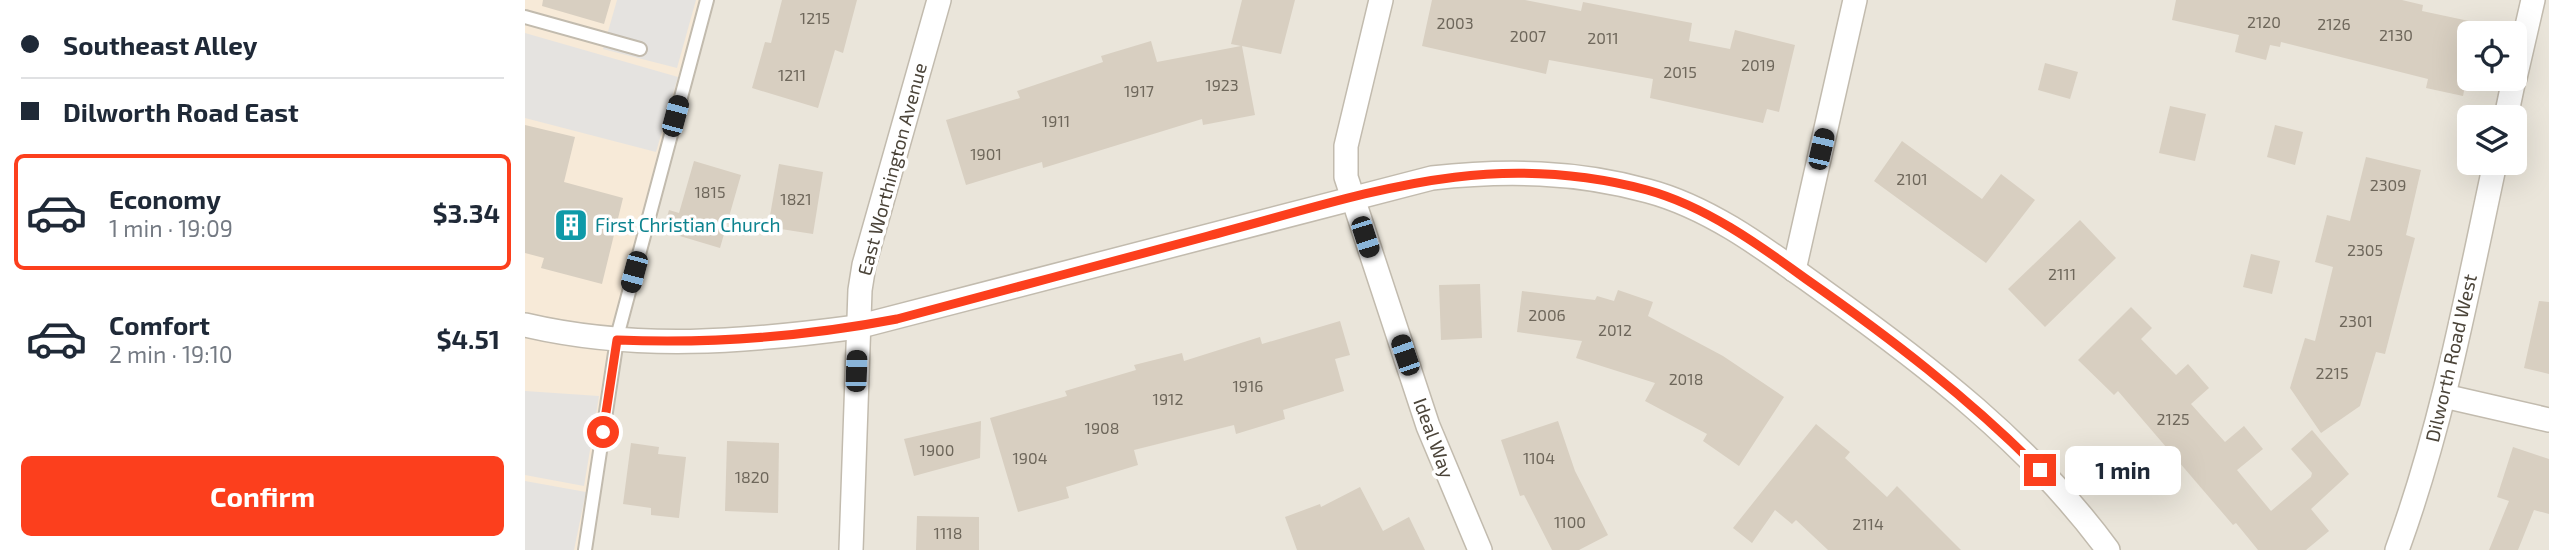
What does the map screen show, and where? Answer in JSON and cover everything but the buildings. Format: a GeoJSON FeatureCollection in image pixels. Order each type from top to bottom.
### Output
{"type":"FeatureCollection","features":[{"type":"Feature","properties":{"kind":"street","name":"East Worthington Avenue"},"geometry":{"type":"LineString","coordinates":[[851,550],[857,327],[864,265],[939,0]]}},
{"type":"Feature","properties":{"kind":"street","name":"Ideal Way"},"geometry":{"type":"LineString","coordinates":[[1381,0],[1346,146],[1346,177],[1428,426],[1480,550]]}},
{"type":"Feature","properties":{"kind":"street"},"geometry":{"type":"LineString","coordinates":[[1794,270],[1855,0]]}},
{"type":"Feature","properties":{"kind":"street"},"geometry":{"type":"LineString","coordinates":[[2527,26],[2533,0]]}},
{"type":"Feature","properties":{"kind":"street"},"geometry":{"type":"LineString","coordinates":[[525,325],[617,340],[686,343],[768,339],[857,327],[897,319],[1431,178],[1493,172],[1593,178],[1649,191],[1682,204],[1725,225],[1794,270],[1947,383],[2052,482],[2108,550]]}},
{"type":"Feature","properties":{"kind":"street","name":"Dilworth Road West"},"geometry":{"type":"LineString","coordinates":[[2397,550],[2419,489],[2444,396],[2492,175]]}},
{"type":"Feature","properties":{"kind":"street"},"geometry":{"type":"LineString","coordinates":[[2444,396],[2549,420]]}},
{"type":"Feature","properties":{"kind":"lane"},"geometry":{"type":"LineString","coordinates":[[585,550],[617,340],[706,0]]}},
{"type":"Feature","properties":{"kind":"lane"},"geometry":{"type":"LineString","coordinates":[[525,17],[641,49]]}},
{"type":"Feature","properties":{"kind":"shaded area"},"geometry":{"type":"Polygon","coordinates":[[[525,0],[706,0],[604,382],[577,550],[525,550],[525,0]]]}},
{"type":"Feature","properties":{"kind":"shaded area"},"geometry":{"type":"Polygon","coordinates":[[[617,0],[696,0],[677,68],[603,49],[617,0]]]}},
{"type":"Feature","properties":{"kind":"shaded area"},"geometry":{"type":"Polygon","coordinates":[[[706,0],[2549,0],[2549,550],[577,550],[604,382],[706,0]]]}},
{"type":"Feature","properties":{"kind":"shaded area"},"geometry":{"type":"Polygon","coordinates":[[[525,33],[678,77],[656,152],[525,118],[525,33]]]}},
{"type":"Feature","properties":{"kind":"shaded area"},"geometry":{"type":"Polygon","coordinates":[[[525,391],[599,396],[584,486],[525,475],[525,391]]]}},
{"type":"Feature","properties":{"kind":"shaded area"},"geometry":{"type":"Polygon","coordinates":[[[525,481],[586,492],[574,550],[525,550],[525,481]]]}},
{"type":"Feature","properties":{"kind":"place","name":"First Christian Church"},"geometry":{"type":"Point","coordinates":[571,225]}},
{"type":"Feature","properties":{"kind":"route"},"geometry":{"type":"LineString","coordinates":[[603,432],[617,340],[686,343],[768,339],[857,327],[897,319],[1401,184],[1493,172],[1555,173],[1593,178],[1649,191],[1725,225],[1767,251],[1892,339],[1947,383],[2040,470]]}}]}
